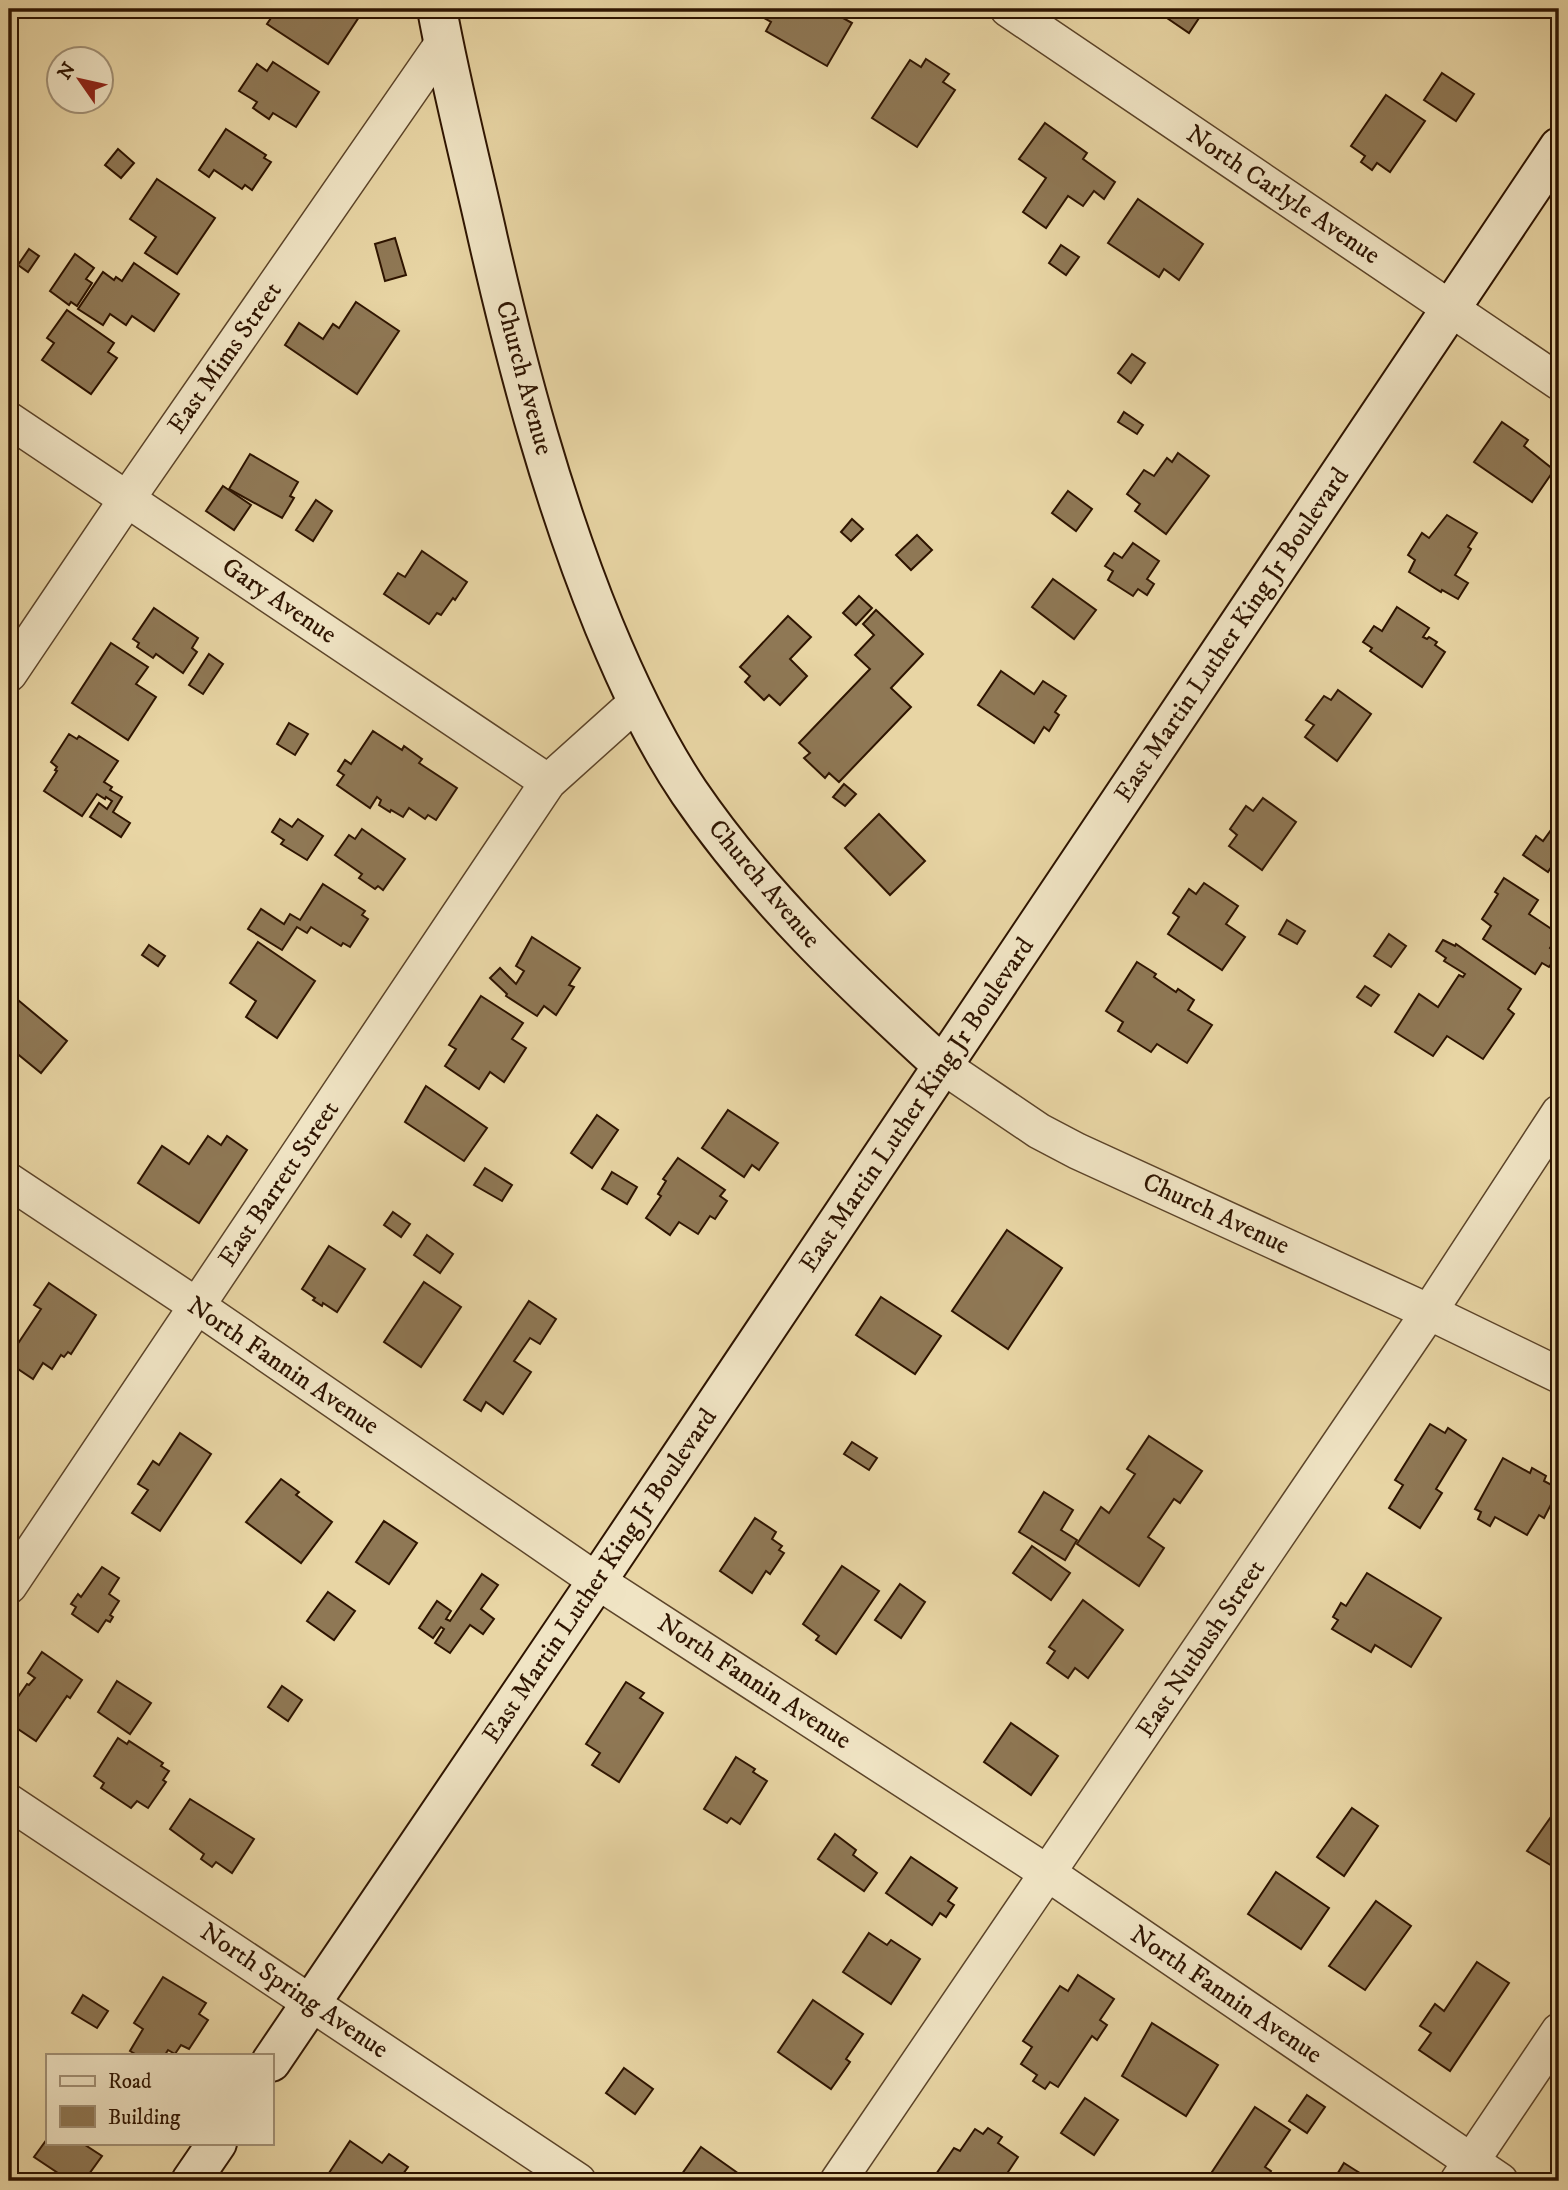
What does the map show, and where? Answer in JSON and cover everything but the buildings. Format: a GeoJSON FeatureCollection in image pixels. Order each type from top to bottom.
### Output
{"type":"FeatureCollection","features":[{"type":"Feature","properties":{"kind":"main road","name":"Church Avenue"},"geometry":{"type":"LineString","coordinates":[[440,26],[506,318],[558,500],[586,583],[637,702],[688,791],[773,898],[821,951],[943,1066]]}},
{"type":"Feature","properties":{"kind":"main road","name":"East Martin Luther King Jr Boulevard"},"geometry":{"type":"LineString","coordinates":[[273,2059],[1559,147]]}},
{"type":"Feature","properties":{"kind":"main road"},"geometry":{"type":"LineString","coordinates":[[191,2181],[216,2144]]}},
{"type":"Feature","properties":{"kind":"street","name":"North Carlyle Avenue"},"geometry":{"type":"LineString","coordinates":[[1008,9],[1559,382]]}},
{"type":"Feature","properties":{"kind":"street","name":"East Mims Street"},"geometry":{"type":"LineString","coordinates":[[9,674],[440,26]]}},
{"type":"Feature","properties":{"kind":"street","name":"Gary Avenue"},"geometry":{"type":"LineString","coordinates":[[9,420],[548,782]]}},
{"type":"Feature","properties":{"kind":"street","name":"East Barrett Street"},"geometry":{"type":"LineString","coordinates":[[9,1586],[548,782],[637,702]]}},
{"type":"Feature","properties":{"kind":"street","name":"Church Avenue"},"geometry":{"type":"LineString","coordinates":[[943,1066],[1039,1131],[1077,1151],[1429,1311],[1559,1375]]}},
{"type":"Feature","properties":{"kind":"street","name":"East Nutbush Street"},"geometry":{"type":"LineString","coordinates":[[838,2181],[1049,1874],[1429,1311],[1559,1113]]}},
{"type":"Feature","properties":{"kind":"street","name":"North Fannin Avenue"},"geometry":{"type":"LineString","coordinates":[[9,1181],[197,1306],[597,1581],[1049,1874],[1464,2172],[1500,2181]]}},
{"type":"Feature","properties":{"kind":"street","name":"North Spring Avenue"},"geometry":{"type":"LineString","coordinates":[[9,1802],[578,2181]]}},
{"type":"Feature","properties":{"kind":"street"},"geometry":{"type":"LineString","coordinates":[[1464,2172],[1559,2031]]}}]}
